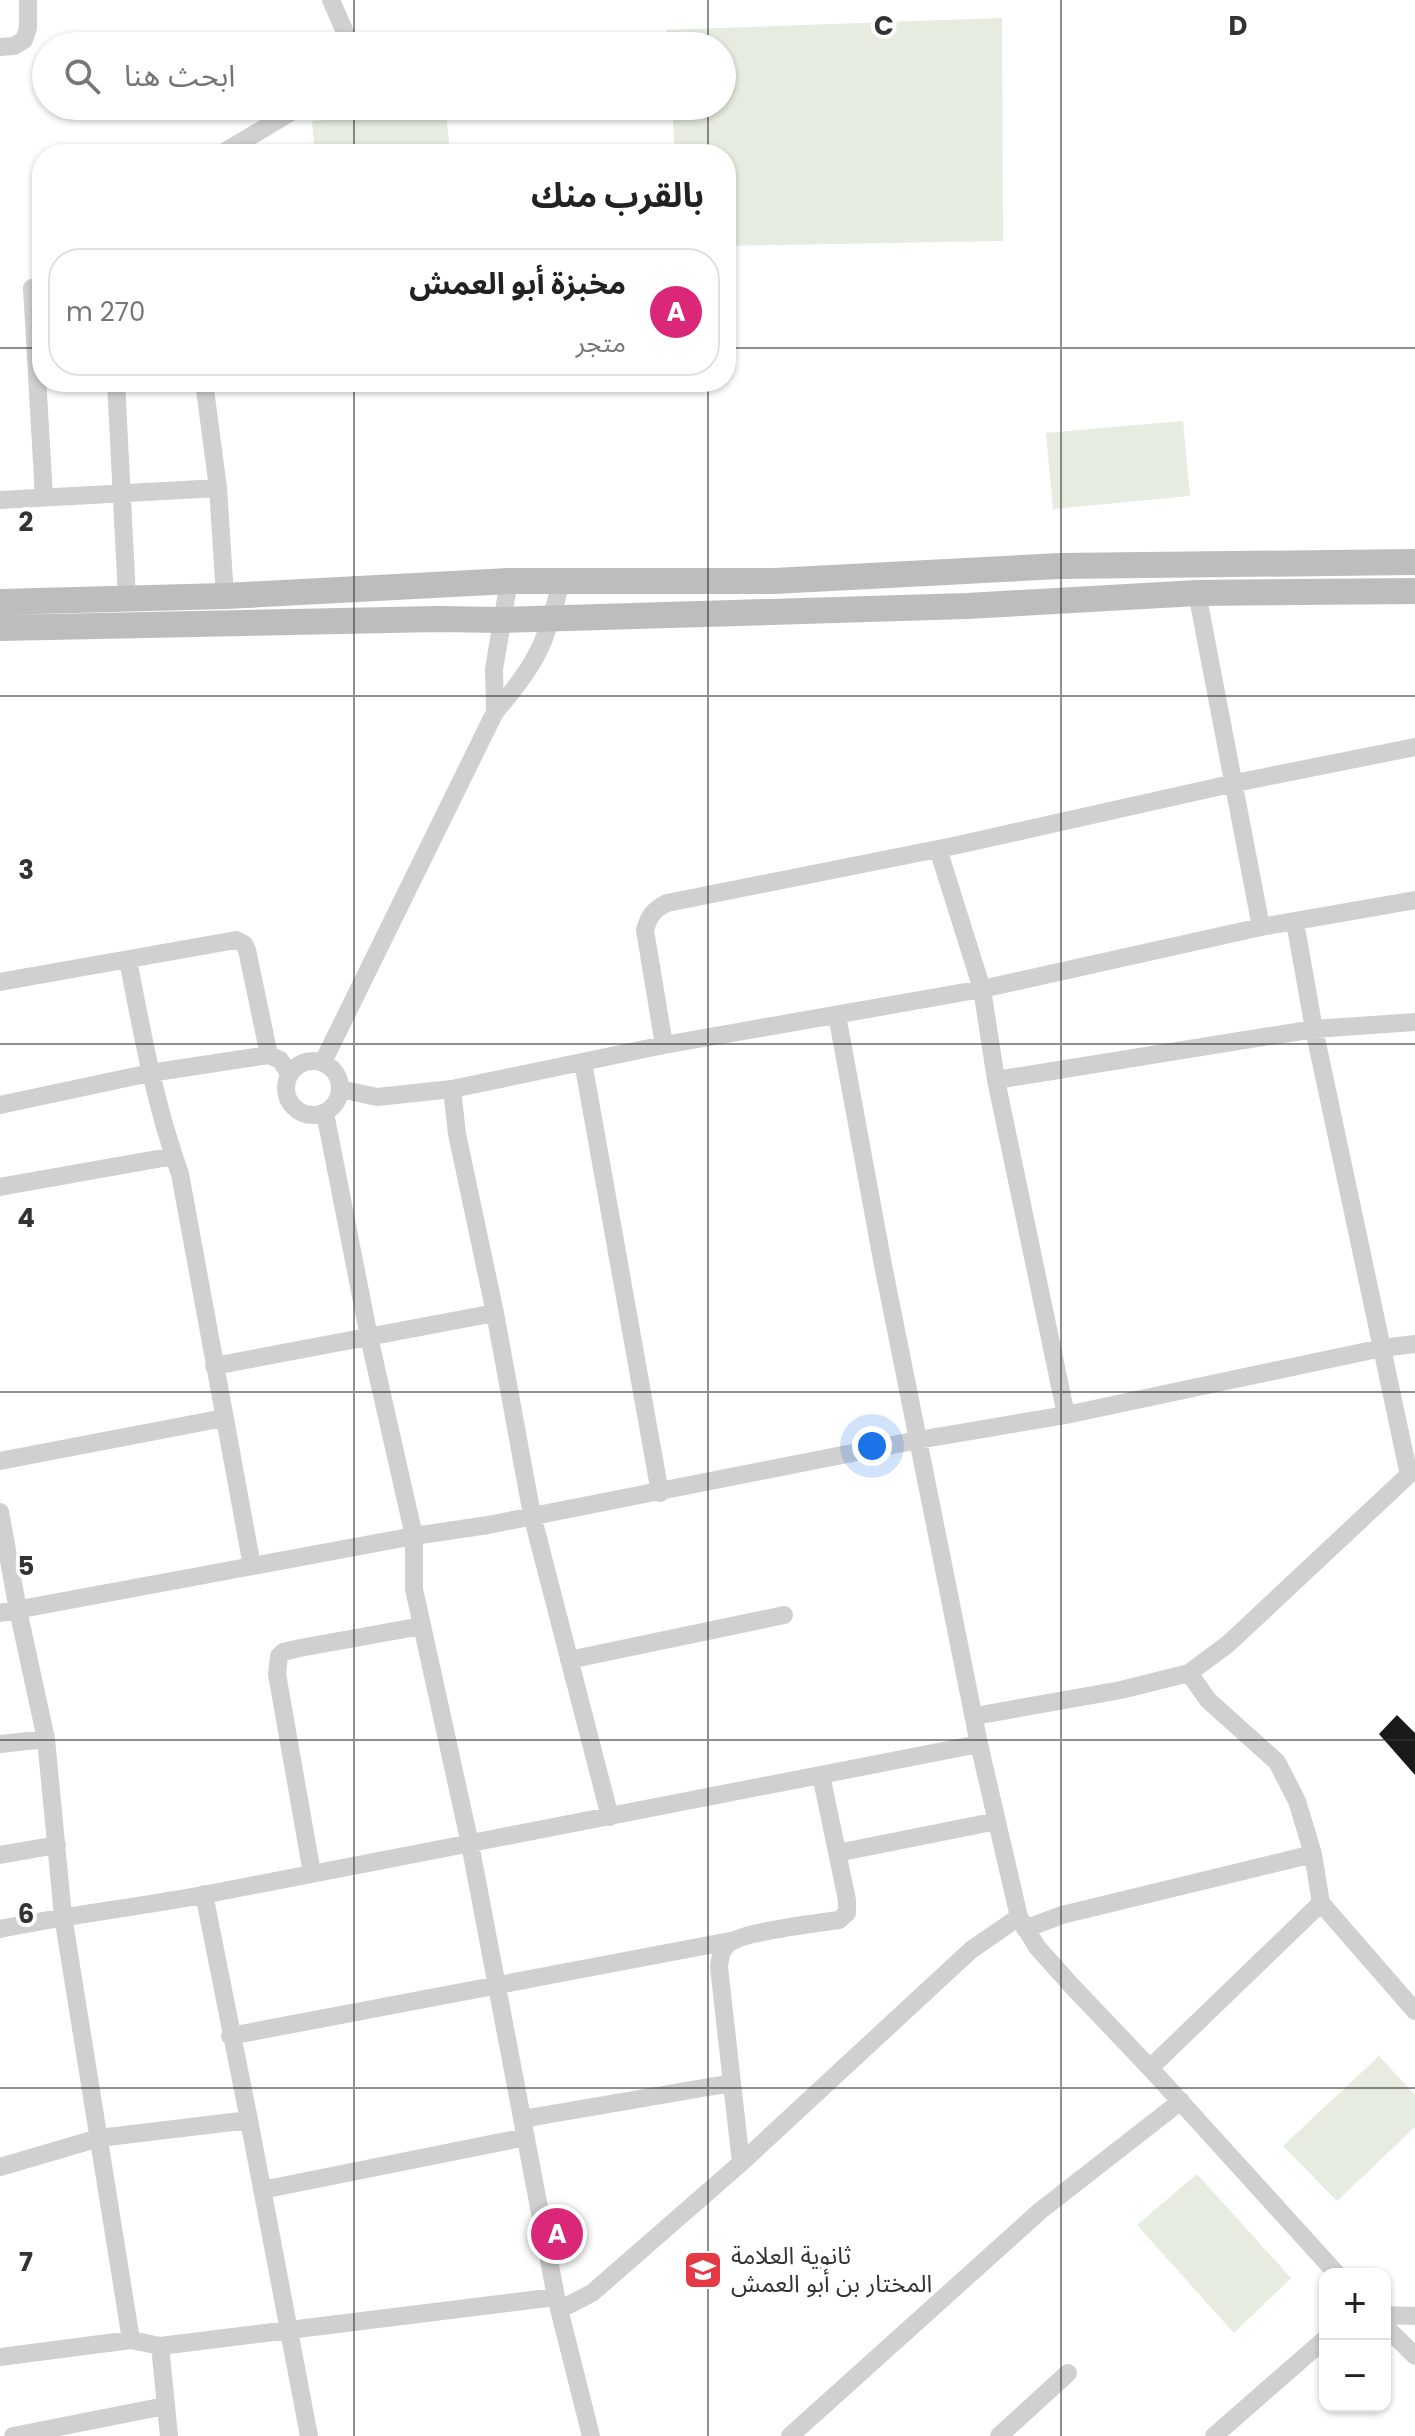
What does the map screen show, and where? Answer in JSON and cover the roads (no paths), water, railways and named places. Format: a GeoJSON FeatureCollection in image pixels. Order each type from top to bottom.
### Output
{"type":"FeatureCollection","features":[{"type":"Feature","properties":{"kind":"main road"},"geometry":{"type":"LineString","coordinates":[[0,602],[225,596],[509,581],[774,581],[1060,566],[1415,562]]}},
{"type":"Feature","properties":{"kind":"main road"},"geometry":{"type":"LineString","coordinates":[[0,628],[503,620],[967,606],[1197,593],[1415,591]]}},
{"type":"Feature","properties":{"kind":"street"},"geometry":{"type":"LineString","coordinates":[[0,47],[14,46],[24,40],[28,28],[28,0]]}},
{"type":"Feature","properties":{"kind":"street"},"geometry":{"type":"LineString","coordinates":[[331,0],[345,32]]}},
{"type":"Feature","properties":{"kind":"street"},"geometry":{"type":"LineString","coordinates":[[238,144],[278,120]]}},
{"type":"Feature","properties":{"kind":"street"},"geometry":{"type":"LineString","coordinates":[[38,392],[44,497]]}},
{"type":"Feature","properties":{"kind":"street"},"geometry":{"type":"LineString","coordinates":[[117,392],[127,597]]}},
{"type":"Feature","properties":{"kind":"street"},"geometry":{"type":"LineString","coordinates":[[205,392],[218,488],[225,596]]}},
{"type":"Feature","properties":{"kind":"street"},"geometry":{"type":"LineString","coordinates":[[0,500],[218,488]]}},
{"type":"Feature","properties":{"kind":"street"},"geometry":{"type":"LineString","coordinates":[[495,712],[494,669],[509,581]]}},
{"type":"Feature","properties":{"kind":"street"},"geometry":{"type":"LineString","coordinates":[[323,1062],[495,712],[524,679],[544,644],[561,581]]}},
{"type":"Feature","properties":{"kind":"street"},"geometry":{"type":"LineString","coordinates":[[1197,593],[1261,927]]}},
{"type":"Feature","properties":{"kind":"street"},"geometry":{"type":"LineString","coordinates":[[664,1045],[645,930],[649,916],[667,903],[938,849],[1235,783],[1415,747]]}},
{"type":"Feature","properties":{"kind":"street"},"geometry":{"type":"LineString","coordinates":[[938,849],[982,989],[996,1080],[1066,1415]]}},
{"type":"Feature","properties":{"kind":"street"},"geometry":{"type":"LineString","coordinates":[[340,1089],[377,1097],[452,1089],[664,1045],[982,989],[1261,927],[1415,900]]}},
{"type":"Feature","properties":{"kind":"street"},"geometry":{"type":"LineString","coordinates":[[975,1716],[1121,1690],[1189,1673],[1228,1644],[1412,1472],[1382,1348],[1314,1029],[1295,922]]}},
{"type":"Feature","properties":{"kind":"street"},"geometry":{"type":"LineString","coordinates":[[0,982],[230,939],[244,944],[269,1055]]}},
{"type":"Feature","properties":{"kind":"street"},"geometry":{"type":"LineString","coordinates":[[128,960],[150,1073],[180,1174],[252,1566]]}},
{"type":"Feature","properties":{"kind":"street"},"geometry":{"type":"LineString","coordinates":[[837,1015],[979,1744],[1022,1923],[1037,1947],[1071,1985],[1332,2268]]}},
{"type":"Feature","properties":{"kind":"street"},"geometry":{"type":"LineString","coordinates":[[996,1080],[1314,1029],[1415,1022]]}},
{"type":"Feature","properties":{"kind":"street"},"geometry":{"type":"LineString","coordinates":[[0,1105],[150,1073],[269,1055],[280,1060],[289,1073]]}},
{"type":"Feature","properties":{"kind":"street"},"geometry":{"type":"LineString","coordinates":[[311,1060],[323,1062],[339,1078],[336,1103],[325,1113],[311,1115],[297,1111],[288,1100],[285,1086],[289,1073],[298,1064],[311,1060]]}},
{"type":"Feature","properties":{"kind":"street"},"geometry":{"type":"LineString","coordinates":[[583,1062],[660,1493]]}},
{"type":"Feature","properties":{"kind":"street"},"geometry":{"type":"LineString","coordinates":[[452,1089],[457,1134],[495,1313],[532,1515],[610,1817]]}},
{"type":"Feature","properties":{"kind":"street"},"geometry":{"type":"LineString","coordinates":[[325,1113],[369,1337],[414,1536],[414,1589],[470,1844],[558,2304],[591,2436]]}},
{"type":"Feature","properties":{"kind":"street"},"geometry":{"type":"LineString","coordinates":[[0,1187],[174,1156]]}},
{"type":"Feature","properties":{"kind":"street"},"geometry":{"type":"LineString","coordinates":[[214,1366],[495,1313]]}},
{"type":"Feature","properties":{"kind":"street"},"geometry":{"type":"LineString","coordinates":[[9,1611],[660,1493],[918,1440],[1066,1415],[1382,1348],[1415,1344]]}},
{"type":"Feature","properties":{"kind":"street"},"geometry":{"type":"LineString","coordinates":[[0,1461],[224,1418]]}},
{"type":"Feature","properties":{"kind":"street"},"geometry":{"type":"LineString","coordinates":[[0,1512],[9,1611],[46,1739],[63,1916],[131,2340]]}},
{"type":"Feature","properties":{"kind":"street"},"geometry":{"type":"LineString","coordinates":[[569,1660],[784,1615]]}},
{"type":"Feature","properties":{"kind":"street"},"geometry":{"type":"LineString","coordinates":[[312,1873],[277,1674],[279,1656],[300,1648],[422,1626]]}},
{"type":"Feature","properties":{"kind":"street"},"geometry":{"type":"LineString","coordinates":[[1189,1673],[1208,1700],[1277,1762],[1297,1801],[1313,1854],[1321,1903],[1415,2011]]}},
{"type":"Feature","properties":{"kind":"street"},"geometry":{"type":"LineString","coordinates":[[0,1744],[46,1739]]}},
{"type":"Feature","properties":{"kind":"street"},"geometry":{"type":"LineString","coordinates":[[0,1929],[470,1844],[979,1744]]}},
{"type":"Feature","properties":{"kind":"street"},"geometry":{"type":"LineString","coordinates":[[230,2036],[839,1920],[847,1913],[847,1900],[821,1775]]}},
{"type":"Feature","properties":{"kind":"street"},"geometry":{"type":"LineString","coordinates":[[837,1853],[997,1821]]}},
{"type":"Feature","properties":{"kind":"street"},"geometry":{"type":"LineString","coordinates":[[0,1855],[57,1845]]}},
{"type":"Feature","properties":{"kind":"street"},"geometry":{"type":"LineString","coordinates":[[0,2357],[131,2340],[160,2346],[558,2304],[592,2293],[741,2163],[971,1950],[1022,1923],[1313,1854]]}},
{"type":"Feature","properties":{"kind":"street"},"geometry":{"type":"LineString","coordinates":[[204,1894],[309,2436]]}},
{"type":"Feature","properties":{"kind":"street"},"geometry":{"type":"LineString","coordinates":[[1150,2068],[1321,1903]]}},
{"type":"Feature","properties":{"kind":"street"},"geometry":{"type":"LineString","coordinates":[[730,1941],[722,1951],[719,1967],[741,2163]]}},
{"type":"Feature","properties":{"kind":"street"},"geometry":{"type":"LineString","coordinates":[[262,2190],[732,2083]]}},
{"type":"Feature","properties":{"kind":"street"},"geometry":{"type":"LineString","coordinates":[[790,2436],[1040,2211],[1181,2101]]}},
{"type":"Feature","properties":{"kind":"street"},"geometry":{"type":"LineString","coordinates":[[0,2167],[99,2138],[249,2120]]}},
{"type":"Feature","properties":{"kind":"street"},"geometry":{"type":"LineString","coordinates":[[1391,2315],[1415,2316]]}},
{"type":"Feature","properties":{"kind":"street"},"geometry":{"type":"LineString","coordinates":[[1391,2332],[1415,2356]]}},
{"type":"Feature","properties":{"kind":"street"},"geometry":{"type":"LineString","coordinates":[[1214,2436],[1324,2340]]}},
{"type":"Feature","properties":{"kind":"street"},"geometry":{"type":"LineString","coordinates":[[160,2346],[169,2436]]}},
{"type":"Feature","properties":{"kind":"street"},"geometry":{"type":"LineString","coordinates":[[999,2436],[1068,2373]]}},
{"type":"Feature","properties":{"kind":"street"},"geometry":{"type":"LineString","coordinates":[[13,2436],[165,2406]]}},
{"type":"Feature","properties":{"kind":"place","name":"مخبزة أبو العمش"},"geometry":{"type":"Point","coordinates":[557,2234]}},
{"type":"Feature","properties":{"kind":"place","name":"ثانوية العلامة المختار بن أبو العمش"},"geometry":{"type":"Point","coordinates":[703,2270]}}]}
